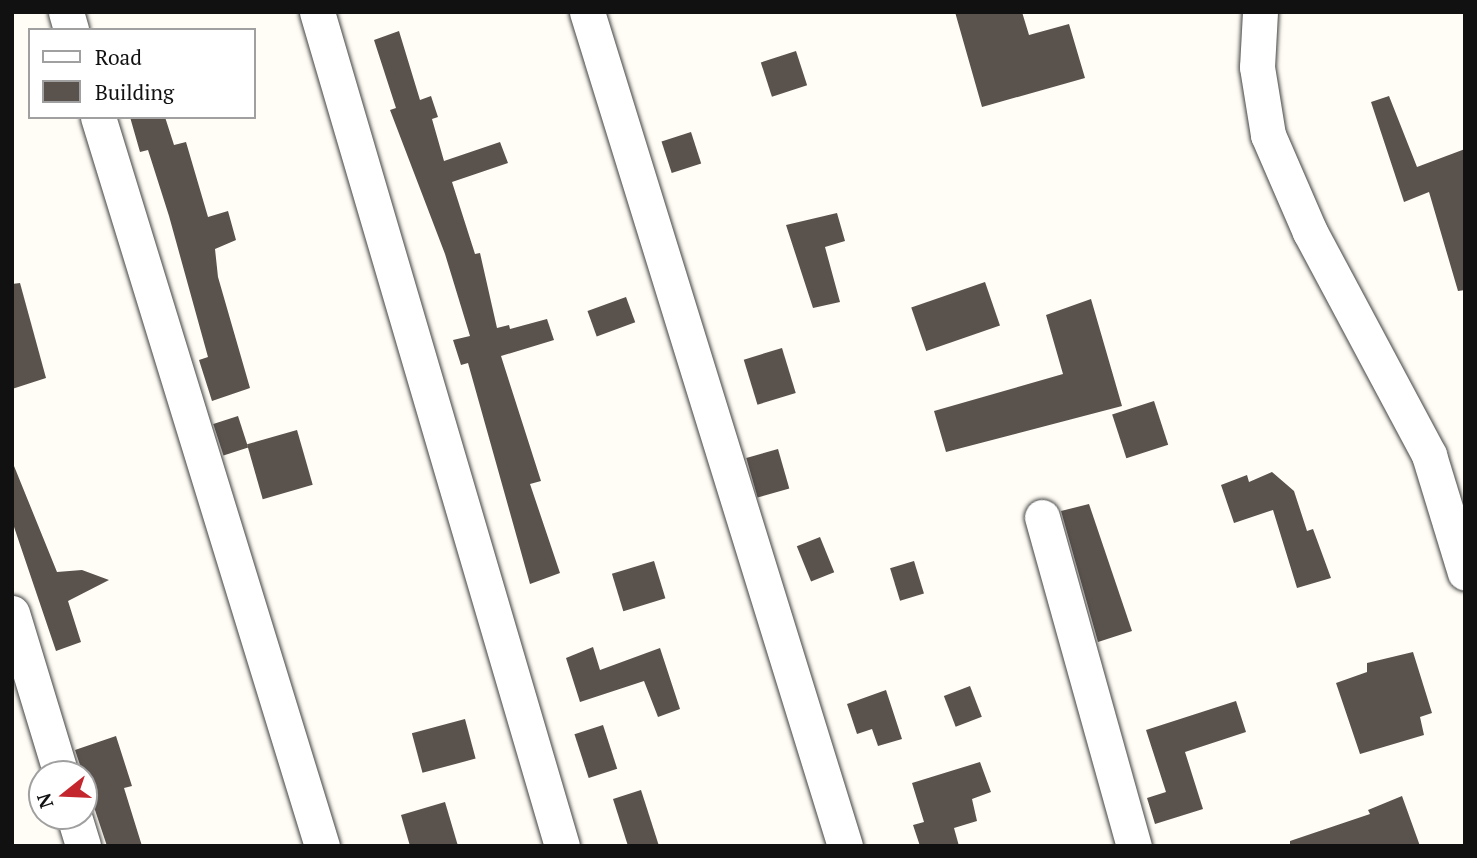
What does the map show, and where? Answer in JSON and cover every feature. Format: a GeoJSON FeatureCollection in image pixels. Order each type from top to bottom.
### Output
{"type":"FeatureCollection","features":[{"type":"Feature","properties":{"kind":"street"},"geometry":{"type":"LineString","coordinates":[[317,12],[562,846]]}},
{"type":"Feature","properties":{"kind":"street"},"geometry":{"type":"LineString","coordinates":[[587,12],[845,846]]}},
{"type":"Feature","properties":{"kind":"street"},"geometry":{"type":"LineString","coordinates":[[1260,12],[1258,67],[1268,135],[1310,232],[1429,455],[1465,573]]}},
{"type":"Feature","properties":{"kind":"street"},"geometry":{"type":"LineString","coordinates":[[99,119],[322,846]]}},
{"type":"Feature","properties":{"kind":"street"},"geometry":{"type":"LineString","coordinates":[[1042,517],[1135,846]]}},
{"type":"Feature","properties":{"kind":"street"},"geometry":{"type":"LineString","coordinates":[[12,613],[57,760]]}},
{"type":"Feature","properties":{"kind":"building"},"geometry":{"type":"Polygon","coordinates":[[[955,12],[1022,12],[1029,35],[1069,24],[1085,78],[982,107],[955,12]]]}},
{"type":"Feature","properties":{"kind":"building"},"geometry":{"type":"Polygon","coordinates":[[[399,31],[420,100],[431,96],[438,117],[432,119],[444,161],[500,142],[508,163],[452,182],[475,254],[480,253],[497,328],[509,325],[510,329],[547,319],[554,340],[501,356],[541,481],[530,484],[560,573],[530,584],[468,363],[461,365],[453,340],[470,336],[445,254],[390,110],[396,108],[374,40],[399,31]]]}},
{"type":"Feature","properties":{"kind":"building"},"geometry":{"type":"Polygon","coordinates":[[[796,51],[807,85],[772,97],[761,62],[796,51]]]}},
{"type":"Feature","properties":{"kind":"building"},"geometry":{"type":"Polygon","coordinates":[[[1389,96],[1417,167],[1465,149],[1465,290],[1458,291],[1429,192],[1404,202],[1371,102],[1389,96]]]}},
{"type":"Feature","properties":{"kind":"building"},"geometry":{"type":"Polygon","coordinates":[[[131,119],[166,119],[174,145],[186,142],[208,217],[228,211],[236,240],[215,249],[218,277],[250,388],[212,401],[199,360],[208,357],[169,216],[148,150],[140,152],[131,119]]]}},
{"type":"Feature","properties":{"kind":"building"},"geometry":{"type":"Polygon","coordinates":[[[691,132],[701,163],[672,173],[662,142],[691,132]]]}},
{"type":"Feature","properties":{"kind":"building"},"geometry":{"type":"Polygon","coordinates":[[[837,213],[845,241],[825,247],[840,302],[813,308],[786,225],[837,213]]]}},
{"type":"Feature","properties":{"kind":"building"},"geometry":{"type":"Polygon","coordinates":[[[985,282],[1000,325],[926,351],[911,307],[985,282]]]}},
{"type":"Feature","properties":{"kind":"building"},"geometry":{"type":"Polygon","coordinates":[[[20,283],[46,378],[12,389],[12,284],[20,283]]]}},
{"type":"Feature","properties":{"kind":"building"},"geometry":{"type":"Polygon","coordinates":[[[626,297],[635,322],[597,336],[587,311],[626,297]]]}},
{"type":"Feature","properties":{"kind":"building"},"geometry":{"type":"Polygon","coordinates":[[[1091,299],[1122,406],[946,452],[934,411],[1063,374],[1046,315],[1091,299]]]}},
{"type":"Feature","properties":{"kind":"building"},"geometry":{"type":"Polygon","coordinates":[[[782,348],[796,393],[757,405],[744,360],[782,348]]]}},
{"type":"Feature","properties":{"kind":"building"},"geometry":{"type":"Polygon","coordinates":[[[1154,401],[1168,445],[1126,458],[1112,415],[1154,401]]]}},
{"type":"Feature","properties":{"kind":"building"},"geometry":{"type":"Polygon","coordinates":[[[238,416],[248,447],[223,455],[213,424],[238,416]]]}},
{"type":"Feature","properties":{"kind":"building"},"geometry":{"type":"Polygon","coordinates":[[[297,430],[313,485],[263,499],[247,444],[297,430]]]}},
{"type":"Feature","properties":{"kind":"building"},"geometry":{"type":"Polygon","coordinates":[[[778,449],[789,488],[758,498],[746,458],[778,449]]]}},
{"type":"Feature","properties":{"kind":"building"},"geometry":{"type":"Polygon","coordinates":[[[12,461],[57,572],[82,570],[109,580],[68,601],[81,642],[56,651],[12,521],[12,461]]]}},
{"type":"Feature","properties":{"kind":"building"},"geometry":{"type":"Polygon","coordinates":[[[1272,472],[1294,491],[1307,531],[1313,529],[1331,578],[1297,588],[1273,510],[1234,523],[1221,485],[1247,475],[1249,482],[1272,472]]]}},
{"type":"Feature","properties":{"kind":"building"},"geometry":{"type":"Polygon","coordinates":[[[1089,504],[1132,631],[1098,642],[1061,511],[1089,504]]]}},
{"type":"Feature","properties":{"kind":"building"},"geometry":{"type":"Polygon","coordinates":[[[820,537],[834,572],[811,582],[797,546],[820,537]]]}},
{"type":"Feature","properties":{"kind":"building"},"geometry":{"type":"Polygon","coordinates":[[[654,561],[665,598],[623,611],[612,574],[654,561]]]}},
{"type":"Feature","properties":{"kind":"building"},"geometry":{"type":"Polygon","coordinates":[[[914,561],[924,594],[900,601],[890,568],[914,561]]]}},
{"type":"Feature","properties":{"kind":"building"},"geometry":{"type":"Polygon","coordinates":[[[593,647],[600,670],[660,648],[680,709],[658,717],[644,681],[580,702],[566,658],[593,647]]]}},
{"type":"Feature","properties":{"kind":"building"},"geometry":{"type":"Polygon","coordinates":[[[1413,652],[1432,713],[1420,717],[1424,735],[1360,754],[1336,683],[1367,672],[1367,663],[1413,652]]]}},
{"type":"Feature","properties":{"kind":"building"},"geometry":{"type":"Polygon","coordinates":[[[970,686],[982,717],[956,727],[944,696],[970,686]]]}},
{"type":"Feature","properties":{"kind":"building"},"geometry":{"type":"Polygon","coordinates":[[[886,690],[902,739],[878,746],[872,729],[857,734],[847,704],[886,690]]]}},
{"type":"Feature","properties":{"kind":"building"},"geometry":{"type":"Polygon","coordinates":[[[1236,701],[1246,732],[1185,752],[1203,809],[1155,824],[1147,798],[1166,792],[1146,730],[1236,701]]]}},
{"type":"Feature","properties":{"kind":"building"},"geometry":{"type":"Polygon","coordinates":[[[465,719],[476,759],[422,773],[412,733],[465,719]]]}},
{"type":"Feature","properties":{"kind":"building"},"geometry":{"type":"Polygon","coordinates":[[[603,725],[617,769],[589,778],[574,734],[603,725]]]}},
{"type":"Feature","properties":{"kind":"building"},"geometry":{"type":"Polygon","coordinates":[[[116,736],[132,786],[124,788],[142,846],[107,846],[98,819],[98,760],[78,760],[75,750],[116,736]]]}},
{"type":"Feature","properties":{"kind":"building"},"geometry":{"type":"Polygon","coordinates":[[[980,762],[991,792],[972,799],[977,821],[954,828],[959,846],[920,846],[913,825],[924,822],[912,783],[980,762]]]}},
{"type":"Feature","properties":{"kind":"building"},"geometry":{"type":"Polygon","coordinates":[[[641,790],[659,846],[628,846],[613,799],[641,790]]]}},
{"type":"Feature","properties":{"kind":"building"},"geometry":{"type":"Polygon","coordinates":[[[1402,796],[1420,846],[1290,846],[1290,841],[1370,814],[1368,810],[1402,796]]]}},
{"type":"Feature","properties":{"kind":"building"},"geometry":{"type":"Polygon","coordinates":[[[445,802],[458,846],[410,846],[401,815],[445,802]]]}}]}
